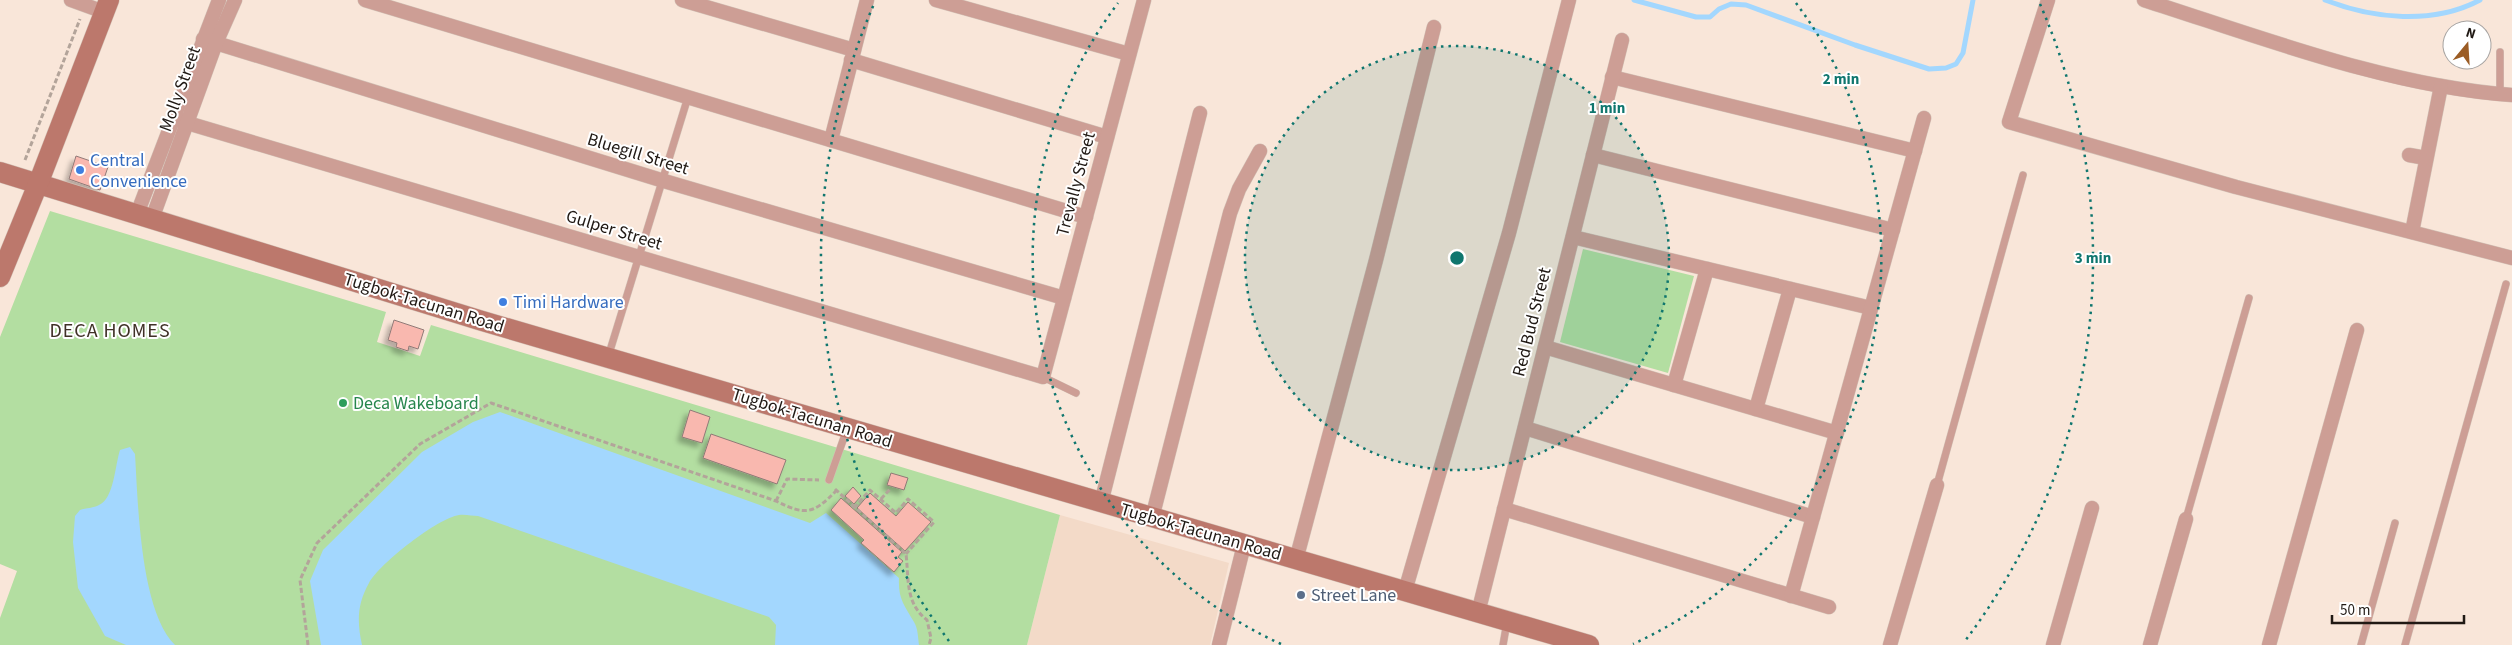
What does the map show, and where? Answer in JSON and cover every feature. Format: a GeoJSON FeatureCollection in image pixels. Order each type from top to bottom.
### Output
{"type":"FeatureCollection","features":[{"type":"Feature","properties":{"kind":"street"},"geometry":{"type":"LineString","coordinates":[[0,277],[38,184],[106,6],[85,5],[71,0]]}},
{"type":"Feature","properties":{"kind":"street","name":"Molly Street"},"geometry":{"type":"LineString","coordinates":[[144,217],[189,123],[219,0]]}},
{"type":"Feature","properties":{"kind":"street","name":"Molly Street"},"geometry":{"type":"LineString","coordinates":[[144,217],[174,119],[210,41],[235,0]]}},
{"type":"Feature","properties":{"kind":"street"},"geometry":{"type":"LineString","coordinates":[[366,0],[1086,217]]}},
{"type":"Feature","properties":{"kind":"street"},"geometry":{"type":"LineString","coordinates":[[682,0],[1108,137]]}},
{"type":"Feature","properties":{"kind":"street"},"geometry":{"type":"LineString","coordinates":[[831,140],[867,0]]}},
{"type":"Feature","properties":{"kind":"street"},"geometry":{"type":"LineString","coordinates":[[936,0],[1129,54]]}},
{"type":"Feature","properties":{"kind":"street","name":"Trevally Street"},"geometry":{"type":"LineString","coordinates":[[1043,377],[1144,0]]}},
{"type":"Feature","properties":{"kind":"street"},"geometry":{"type":"LineString","coordinates":[[1405,591],[1509,233],[1569,0]]}},
{"type":"Feature","properties":{"kind":"street"},"geometry":{"type":"LineString","coordinates":[[2048,0],[2009,122],[2236,187],[2512,258]]}},
{"type":"Feature","properties":{"kind":"street"},"geometry":{"type":"LineString","coordinates":[[2144,0],[2290,46],[2441,86],[2506,95]]}},
{"type":"Feature","properties":{"kind":"street"},"geometry":{"type":"LineString","coordinates":[[1296,560],[1376,260],[1434,27]]}},
{"type":"Feature","properties":{"kind":"street","name":"Red Bud Street"},"geometry":{"type":"LineString","coordinates":[[1478,613],[1622,40]]}},
{"type":"Feature","properties":{"kind":"street","name":"Bluegill Street"},"geometry":{"type":"LineString","coordinates":[[210,41],[664,181],[1064,298]]}},
{"type":"Feature","properties":{"kind":"street"},"geometry":{"type":"LineString","coordinates":[[1612,77],[1915,151]]}},
{"type":"Feature","properties":{"kind":"street"},"geometry":{"type":"LineString","coordinates":[[2412,232],[2441,86]]}},
{"type":"Feature","properties":{"kind":"street"},"geometry":{"type":"LineString","coordinates":[[1101,503],[1200,113]]}},
{"type":"Feature","properties":{"kind":"street"},"geometry":{"type":"LineString","coordinates":[[1792,596],[1924,118]]}},
{"type":"Feature","properties":{"kind":"street","name":"Gulper Street"},"geometry":{"type":"LineString","coordinates":[[174,119],[1043,377]]}},
{"type":"Feature","properties":{"kind":"street"},"geometry":{"type":"LineString","coordinates":[[1152,518],[1230,213],[1239,189],[1260,151]]}},
{"type":"Feature","properties":{"kind":"street"},"geometry":{"type":"LineString","coordinates":[[1593,155],[1893,230]]}},
{"type":"Feature","properties":{"kind":"street"},"geometry":{"type":"LineString","coordinates":[[2409,155],[2426,158]]}},
{"type":"Feature","properties":{"kind":"street","name":"Tugbok-Tacunan Road"},"geometry":{"type":"LineString","coordinates":[[9,175],[608,358],[1589,645]]}},
{"type":"Feature","properties":{"kind":"street"},"geometry":{"type":"LineString","coordinates":[[1572,237],[1871,308]]}},
{"type":"Feature","properties":{"kind":"street"},"geometry":{"type":"LineString","coordinates":[[1674,385],[1707,269]]}},
{"type":"Feature","properties":{"kind":"street"},"geometry":{"type":"LineString","coordinates":[[1756,409],[1790,289]]}},
{"type":"Feature","properties":{"kind":"street"},"geometry":{"type":"LineString","coordinates":[[2268,645],[2357,330]]}},
{"type":"Feature","properties":{"kind":"street"},"geometry":{"type":"LineString","coordinates":[[1545,347],[1837,433]]}},
{"type":"Feature","properties":{"kind":"street"},"geometry":{"type":"LineString","coordinates":[[1525,428],[1813,518]]}},
{"type":"Feature","properties":{"kind":"street"},"geometry":{"type":"LineString","coordinates":[[1890,645],[1937,485]]}},
{"type":"Feature","properties":{"kind":"street"},"geometry":{"type":"LineString","coordinates":[[2052,645],[2092,508]]}},
{"type":"Feature","properties":{"kind":"street"},"geometry":{"type":"LineString","coordinates":[[1504,509],[1829,607]]}},
{"type":"Feature","properties":{"kind":"street"},"geometry":{"type":"LineString","coordinates":[[2150,645],[2186,519]]}},
{"type":"Feature","properties":{"kind":"street"},"geometry":{"type":"LineString","coordinates":[[1219,645],[1244,545]]}},
{"type":"Feature","properties":{"kind":"lane"},"geometry":{"type":"LineString","coordinates":[[2500,52],[2506,95]]}},
{"type":"Feature","properties":{"kind":"lane"},"geometry":{"type":"LineString","coordinates":[[608,358],[664,181],[688,96]]}},
{"type":"Feature","properties":{"kind":"lane"},"geometry":{"type":"LineString","coordinates":[[1937,485],[2023,175]]}},
{"type":"Feature","properties":{"kind":"lane"},"geometry":{"type":"LineString","coordinates":[[2405,645],[2506,284]]}},
{"type":"Feature","properties":{"kind":"lane"},"geometry":{"type":"LineString","coordinates":[[2186,519],[2249,298]]}},
{"type":"Feature","properties":{"kind":"lane"},"geometry":{"type":"LineString","coordinates":[[1043,377],[1076,393]]}},
{"type":"Feature","properties":{"kind":"lane"},"geometry":{"type":"LineString","coordinates":[[829,480],[848,429]]}},
{"type":"Feature","properties":{"kind":"lane"},"geometry":{"type":"LineString","coordinates":[[2360,645],[2395,523]]}},
{"type":"Feature","properties":{"kind":"lane"},"geometry":{"type":"LineString","coordinates":[[1503,645],[1507,622]]}},
{"type":"Feature","properties":{"kind":"path"},"geometry":{"type":"LineString","coordinates":[[9,175],[85,5]]}},
{"type":"Feature","properties":{"kind":"path"},"geometry":{"type":"LineString","coordinates":[[308,645],[300,580],[317,542],[420,444],[491,403],[776,501],[790,508],[806,512],[816,510],[837,490],[854,508],[906,554],[911,602],[918,613],[927,620],[931,638],[929,645]]}},
{"type":"Feature","properties":{"kind":"path"},"geometry":{"type":"LineString","coordinates":[[776,501],[787,479],[829,480]]}},
{"type":"Feature","properties":{"kind":"path"},"geometry":{"type":"LineString","coordinates":[[880,499],[891,488]]}},
{"type":"Feature","properties":{"kind":"path"},"geometry":{"type":"LineString","coordinates":[[854,508],[870,490],[896,513],[908,499],[934,522],[906,554]]}},
{"type":"Feature","properties":{"kind":"shaded area"},"geometry":{"type":"Polygon","coordinates":[[[1060,515],[1229,563],[1210,645],[1027,645],[1060,515]]]}},
{"type":"Feature","properties":{"kind":"green space","name":"Deca Wakeboard"},"geometry":{"type":"Polygon","coordinates":[[[50,211],[386,312],[377,342],[420,356],[431,325],[1060,515],[1027,645],[0,645],[0,618],[17,571],[0,564],[0,337],[50,211]]]}},
{"type":"Feature","properties":{"kind":"green space"},"geometry":{"type":"Polygon","coordinates":[[[1583,249],[1694,276],[1668,373],[1560,342],[1583,249]]]}},
{"type":"Feature","properties":{"kind":"water"},"geometry":{"type":"Polygon","coordinates":[[[500,412],[810,523],[826,513],[899,578],[901,597],[915,624],[919,645],[775,645],[776,625],[769,617],[478,516],[459,515],[438,524],[424,533],[397,553],[375,574],[365,591],[360,606],[359,629],[362,645],[321,645],[310,581],[323,550],[422,452],[473,422],[500,412]]]}},
{"type":"Feature","properties":{"kind":"water"},"geometry":{"type":"Polygon","coordinates":[[[130,447],[135,454],[140,527],[148,582],[154,608],[163,629],[175,645],[126,645],[105,636],[78,588],[73,542],[75,516],[80,510],[97,506],[104,502],[111,489],[120,450],[130,447]]]}},
{"type":"Feature","properties":{"kind":"building"},"geometry":{"type":"Polygon","coordinates":[[[76,156],[108,167],[100,190],[69,179],[76,156]]]}},
{"type":"Feature","properties":{"kind":"building"},"geometry":{"type":"Polygon","coordinates":[[[394,320],[424,330],[418,349],[409,346],[408,351],[396,347],[397,343],[388,340],[394,320]]]}},
{"type":"Feature","properties":{"kind":"building"},"geometry":{"type":"Polygon","coordinates":[[[690,410],[710,417],[702,443],[682,437],[690,410]]]}},
{"type":"Feature","properties":{"kind":"building"},"geometry":{"type":"Polygon","coordinates":[[[711,434],[786,460],[777,484],[703,458],[711,434]]]}},
{"type":"Feature","properties":{"kind":"building"},"geometry":{"type":"Polygon","coordinates":[[[891,473],[908,478],[904,490],[887,485],[891,473]]]}},
{"type":"Feature","properties":{"kind":"building"},"geometry":{"type":"Polygon","coordinates":[[[853,487],[861,496],[854,504],[845,496],[853,487]]]}},
{"type":"Feature","properties":{"kind":"building"},"geometry":{"type":"Polygon","coordinates":[[[870,493],[896,516],[908,502],[931,522],[905,551],[857,508],[870,493]]]}},
{"type":"Feature","properties":{"kind":"building"},"geometry":{"type":"Polygon","coordinates":[[[841,498],[902,552],[898,557],[903,561],[894,572],[861,543],[864,540],[831,510],[841,498]]]}},
{"type":"Feature","properties":{"kind":"waterway"},"geometry":{"type":"LineString","coordinates":[[1634,0],[1696,17],[1710,17],[1719,9],[1731,4],[1746,5],[1855,45],[1929,69],[1946,68],[1956,64],[1963,53],[1973,0]]}},
{"type":"Feature","properties":{"kind":"waterway"},"geometry":{"type":"LineString","coordinates":[[2325,0],[2363,12],[2403,16],[2443,13],[2462,8],[2480,0]]}},
{"type":"Feature","properties":{"kind":"place","name":"Central Convenience"},"geometry":{"type":"Point","coordinates":[80,170]}},
{"type":"Feature","properties":{"kind":"place","name":"Timi Hardware"},"geometry":{"type":"Point","coordinates":[503,302]}},
{"type":"Feature","properties":{"kind":"place","name":"Deca Wakeboard"},"geometry":{"type":"Point","coordinates":[343,403]}},
{"type":"Feature","properties":{"kind":"place","name":"Street Lane"},"geometry":{"type":"Point","coordinates":[1301,595]}},
{"type":"Feature","properties":{"kind":"district","name":"DECA HOMES"},"geometry":{"type":"Point","coordinates":[110,331]}}]}
